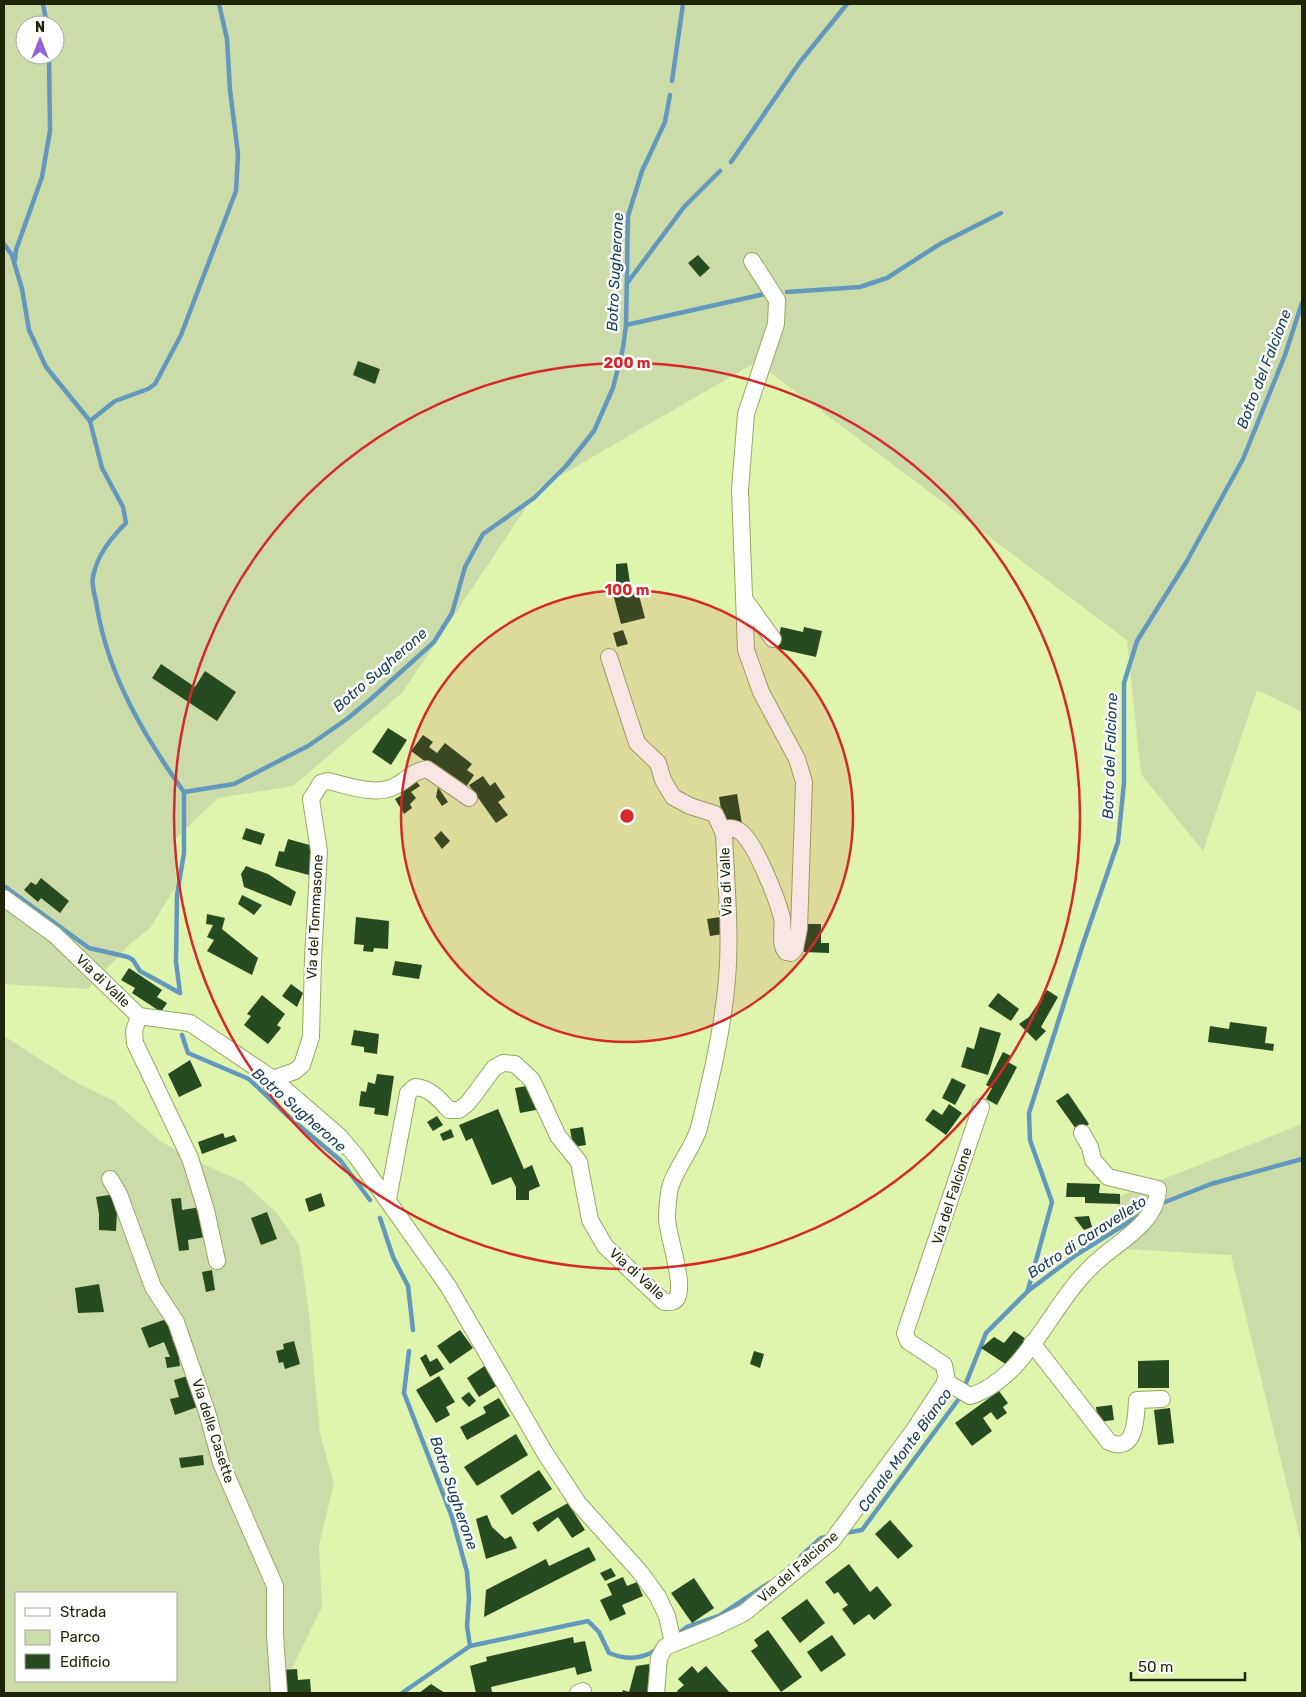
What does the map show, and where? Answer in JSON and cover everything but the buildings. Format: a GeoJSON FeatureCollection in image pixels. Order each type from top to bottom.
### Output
{"type":"FeatureCollection","features":[{"type":"Feature","properties":{"kind":"street"},"geometry":{"type":"LineString","coordinates":[[752,261],[778,300],[776,324],[746,414],[740,490],[745,600],[773,639]]}},
{"type":"Feature","properties":{"kind":"street","name":"Via di Valle"},"geometry":{"type":"LineString","coordinates":[[724,834],[729,828],[736,828],[750,845],[780,909],[784,950],[791,953],[795,949],[799,929],[804,782],[797,759],[761,692],[746,650],[745,600]]}},
{"type":"Feature","properties":{"kind":"street","name":"Via di Valle"},"geometry":{"type":"LineString","coordinates":[[388,1199],[408,1093],[415,1087],[422,1088],[437,1096],[449,1110],[459,1110],[468,1104],[494,1068],[503,1063],[515,1064],[532,1080],[558,1136],[579,1162],[590,1220],[605,1246],[664,1302],[672,1302],[677,1298],[679,1289],[667,1219],[669,1190],[691,1149],[698,1128],[722,1025],[727,978],[728,930],[724,834],[715,814],[690,806],[673,797],[663,780],[658,763],[637,743],[609,657]]}},
{"type":"Feature","properties":{"kind":"street","name":"Via del Tommasone"},"geometry":{"type":"LineString","coordinates":[[273,1079],[291,1074],[302,1064],[311,1037],[312,959],[319,851],[310,799],[321,783],[328,781],[379,790],[392,788],[414,771],[427,769],[469,798]]}},
{"type":"Feature","properties":{"kind":"street","name":"Via di Valle"},"geometry":{"type":"LineString","coordinates":[[4,898],[55,934],[138,1016],[190,1023],[273,1079],[339,1136],[388,1199],[448,1286],[544,1453],[578,1503],[650,1586],[664,1607],[672,1636]]}},
{"type":"Feature","properties":{"kind":"street"},"geometry":{"type":"LineString","coordinates":[[138,1016],[134,1031],[135,1043],[190,1158],[206,1210],[217,1261]]}},
{"type":"Feature","properties":{"kind":"street","name":"Via del Falcione"},"geometry":{"type":"LineString","coordinates":[[672,1636],[716,1627],[752,1608],[832,1541],[949,1383],[944,1366],[908,1341],[905,1333],[981,1106]]}},
{"type":"Feature","properties":{"kind":"street"},"geometry":{"type":"LineString","coordinates":[[949,1383],[970,1396],[981,1393],[1014,1367],[1078,1283],[1100,1258],[1131,1236],[1144,1220],[1158,1196],[1158,1189],[1108,1177],[1093,1160],[1090,1148],[1082,1133]]}},
{"type":"Feature","properties":{"kind":"street","name":"Via delle Casette"},"geometry":{"type":"LineString","coordinates":[[110,1179],[119,1194],[153,1287],[176,1322],[207,1412],[221,1463],[275,1586],[275,1634],[279,1693]]}},
{"type":"Feature","properties":{"kind":"street"},"geometry":{"type":"LineString","coordinates":[[1032,1343],[1109,1442],[1117,1446],[1126,1443],[1132,1436],[1137,1400],[1162,1399]]}},
{"type":"Feature","properties":{"kind":"street"},"geometry":{"type":"LineString","coordinates":[[656,1693],[659,1658],[672,1636]]}},
{"type":"Feature","properties":{"kind":"green space"},"geometry":{"type":"Polygon","coordinates":[[[4,4],[1302,4],[1302,712],[1257,690],[1203,851],[1141,774],[1127,640],[756,362],[539,488],[402,693],[293,786],[218,798],[173,841],[177,885],[150,928],[130,944],[88,989],[4,984],[4,4]]]}},
{"type":"Feature","properties":{"kind":"green space"},"geometry":{"type":"Polygon","coordinates":[[[4,1036],[77,1083],[114,1101],[160,1141],[192,1159],[243,1182],[277,1213],[299,1245],[308,1305],[320,1434],[334,1483],[319,1545],[322,1607],[289,1674],[288,1693],[4,1693],[4,1036]]]}},
{"type":"Feature","properties":{"kind":"green space"},"geometry":{"type":"Polygon","coordinates":[[[1302,1124],[1302,1547],[1231,1255],[1124,1249],[1116,1198],[1302,1124]]]}},
{"type":"Feature","properties":{"kind":"waterway"},"geometry":{"type":"LineString","coordinates":[[43,4],[45,15]]}},
{"type":"Feature","properties":{"kind":"waterway"},"geometry":{"type":"LineString","coordinates":[[90,421],[115,401],[148,389],[155,384],[181,335],[236,191],[238,154],[230,90],[227,39],[219,4]]}},
{"type":"Feature","properties":{"kind":"waterway","name":"Botro Sugherone"},"geometry":{"type":"LineString","coordinates":[[672,81],[683,4]]}},
{"type":"Feature","properties":{"kind":"waterway"},"geometry":{"type":"LineString","coordinates":[[731,162],[800,62],[847,4]]}},
{"type":"Feature","properties":{"kind":"waterway"},"geometry":{"type":"LineString","coordinates":[[15,260],[16,250],[42,177],[50,131],[49,65]]}},
{"type":"Feature","properties":{"kind":"waterway","name":"Botro Sugherone"},"geometry":{"type":"LineString","coordinates":[[184,792],[234,784],[308,746],[347,719],[372,698],[434,642],[452,613],[465,567],[483,534],[534,498],[566,466],[594,431],[613,388],[623,348],[626,325],[628,216],[642,171],[665,122],[670,95]]}},
{"type":"Feature","properties":{"kind":"waterway"},"geometry":{"type":"LineString","coordinates":[[628,282],[684,207],[720,171]]}},
{"type":"Feature","properties":{"kind":"waterway"},"geometry":{"type":"LineString","coordinates":[[787,292],[860,287],[887,278],[940,244],[1001,213]]}},
{"type":"Feature","properties":{"kind":"waterway"},"geometry":{"type":"LineString","coordinates":[[4,244],[12,255],[22,289],[29,330],[46,367],[90,421],[102,468],[123,507],[126,523],[105,547],[93,577],[93,588],[102,632],[119,681],[130,704],[155,749],[184,792]]}},
{"type":"Feature","properties":{"kind":"waterway"},"geometry":{"type":"LineString","coordinates":[[626,325],[769,293]]}},
{"type":"Feature","properties":{"kind":"waterway","name":"Botro del Falcione"},"geometry":{"type":"LineString","coordinates":[[1028,1290],[1052,1202],[1030,1140],[1029,1113],[1118,842],[1124,783],[1124,683],[1137,641],[1187,561],[1243,459],[1285,355],[1302,303]]}},
{"type":"Feature","properties":{"kind":"waterway","name":"Botro Sugherone"},"geometry":{"type":"LineString","coordinates":[[180,993],[176,962],[177,895],[184,853],[184,792]]}},
{"type":"Feature","properties":{"kind":"waterway"},"geometry":{"type":"LineString","coordinates":[[4,886],[89,948],[128,957],[133,960],[140,971],[180,993]]}},
{"type":"Feature","properties":{"kind":"waterway","name":"Botro Sugherone"},"geometry":{"type":"LineString","coordinates":[[182,1035],[188,1053],[249,1079],[289,1117],[340,1160],[370,1200]]}},
{"type":"Feature","properties":{"kind":"waterway","name":"Botro di Caravelleto"},"geometry":{"type":"LineString","coordinates":[[1160,1204],[1211,1184],[1302,1159]]}},
{"type":"Feature","properties":{"kind":"waterway","name":"Botro di Caravelleto"},"geometry":{"type":"LineString","coordinates":[[964,1388],[986,1333],[1028,1291],[1076,1255],[1140,1215]]}},
{"type":"Feature","properties":{"kind":"waterway","name":"Botro Sugherone"},"geometry":{"type":"LineString","coordinates":[[380,1218],[393,1257],[408,1286],[413,1330]]}},
{"type":"Feature","properties":{"kind":"waterway","name":"Botro Sugherone"},"geometry":{"type":"LineString","coordinates":[[409,1351],[404,1393],[452,1517],[467,1572],[469,1598],[467,1626],[470,1646]]}},
{"type":"Feature","properties":{"kind":"waterway","name":"Canale Monte Bianco"},"geometry":{"type":"LineString","coordinates":[[845,1533],[862,1530],[961,1396]]}},
{"type":"Feature","properties":{"kind":"waterway","name":"Canale Monte Bianco"},"geometry":{"type":"LineString","coordinates":[[801,1556],[821,1538],[827,1537]]}},
{"type":"Feature","properties":{"kind":"waterway","name":"Canale Monte Bianco"},"geometry":{"type":"LineString","coordinates":[[676,1635],[687,1627],[719,1616],[769,1583]]}},
{"type":"Feature","properties":{"kind":"waterway","name":"Canale Monte Bianco"},"geometry":{"type":"LineString","coordinates":[[402,1693],[470,1646],[588,1621],[599,1632],[609,1653],[634,1658],[646,1655],[657,1649]]}}]}
